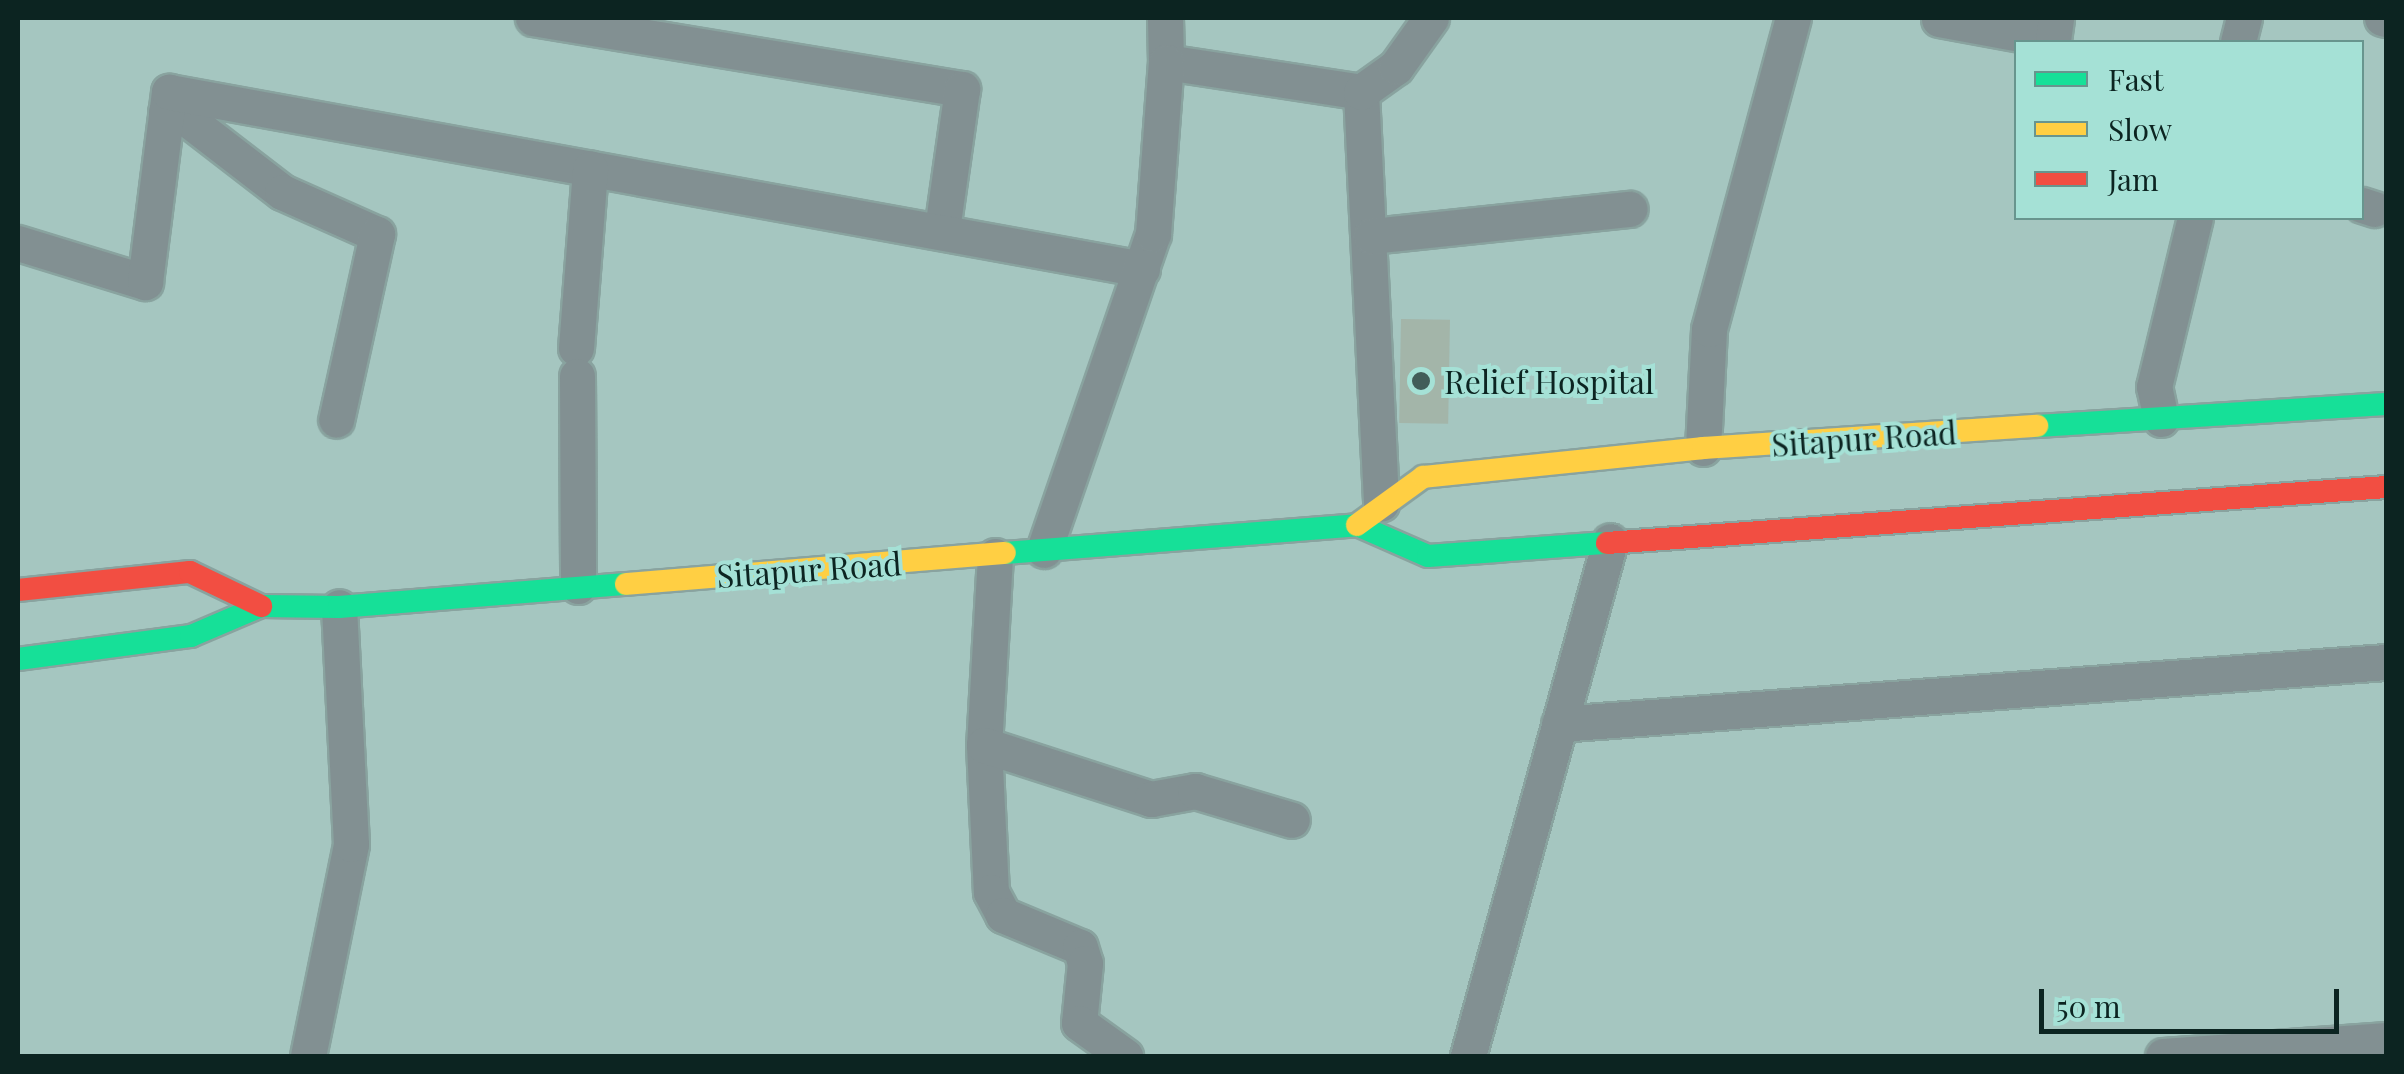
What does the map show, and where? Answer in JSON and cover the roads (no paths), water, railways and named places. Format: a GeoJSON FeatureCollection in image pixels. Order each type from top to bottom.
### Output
{"type":"FeatureCollection","features":[{"type":"Feature","properties":{"kind":"main road","name":"Sitapur Road"},"geometry":{"type":"LineString","coordinates":[[18,659],[191,636],[261,606],[338,607],[995,556],[1369,514],[1423,477],[1703,448],[2386,404]]}},
{"type":"Feature","properties":{"kind":"main road","name":"Sitapur Road"},"geometry":{"type":"LineString","coordinates":[[1369,514],[1428,556],[2386,487]]}},
{"type":"Feature","properties":{"kind":"main road","name":"Sitapur Road"},"geometry":{"type":"LineString","coordinates":[[18,590],[190,572],[261,606]]}},
{"type":"Feature","properties":{"kind":"street"},"geometry":{"type":"LineString","coordinates":[[534,18],[684,30],[962,89],[942,229]]}},
{"type":"Feature","properties":{"kind":"street"},"geometry":{"type":"LineString","coordinates":[[1044,550],[1153,234],[1166,62],[1165,18]]}},
{"type":"Feature","properties":{"kind":"street"},"geometry":{"type":"LineString","coordinates":[[1166,62],[1361,92],[1396,67],[1431,18]]}},
{"type":"Feature","properties":{"kind":"street"},"geometry":{"type":"LineString","coordinates":[[1703,448],[1709,329],[1793,18]]}},
{"type":"Feature","properties":{"kind":"street"},"geometry":{"type":"LineString","coordinates":[[1940,19],[2053,40],[2056,18]]}},
{"type":"Feature","properties":{"kind":"street"},"geometry":{"type":"LineString","coordinates":[[18,243],[145,282],[169,92],[1142,268]]}},
{"type":"Feature","properties":{"kind":"street"},"geometry":{"type":"LineString","coordinates":[[1361,92],[1371,236],[1369,514]]}},
{"type":"Feature","properties":{"kind":"street"},"geometry":{"type":"LineString","coordinates":[[166,112],[182,115],[282,192],[377,234],[336,420]]}},
{"type":"Feature","properties":{"kind":"street"},"geometry":{"type":"LineString","coordinates":[[578,586],[576,362],[590,169]]}},
{"type":"Feature","properties":{"kind":"street"},"geometry":{"type":"LineString","coordinates":[[1371,236],[1630,209]]}},
{"type":"Feature","properties":{"kind":"street"},"geometry":{"type":"LineString","coordinates":[[2161,419],[2154,387],[2195,220]]}},
{"type":"Feature","properties":{"kind":"street"},"geometry":{"type":"LineString","coordinates":[[1468,1056],[1610,541]]}},
{"type":"Feature","properties":{"kind":"street"},"geometry":{"type":"LineString","coordinates":[[995,556],[984,745],[994,905],[1003,915],[1080,947],[1085,963],[1080,1023],[1125,1056]]}},
{"type":"Feature","properties":{"kind":"street"},"geometry":{"type":"LineString","coordinates":[[308,1056],[352,844],[338,607]]}},
{"type":"Feature","properties":{"kind":"street"},"geometry":{"type":"LineString","coordinates":[[1559,724],[2386,662]]}},
{"type":"Feature","properties":{"kind":"street"},"geometry":{"type":"LineString","coordinates":[[984,745],[1151,799],[1195,790],[1292,820]]}},
{"type":"Feature","properties":{"kind":"street"},"geometry":{"type":"LineString","coordinates":[[2163,1056],[2386,1040]]}},
{"type":"Feature","properties":{"kind":"place","name":"Relief Hospital"},"geometry":{"type":"Point","coordinates":[1421,381]}}]}
